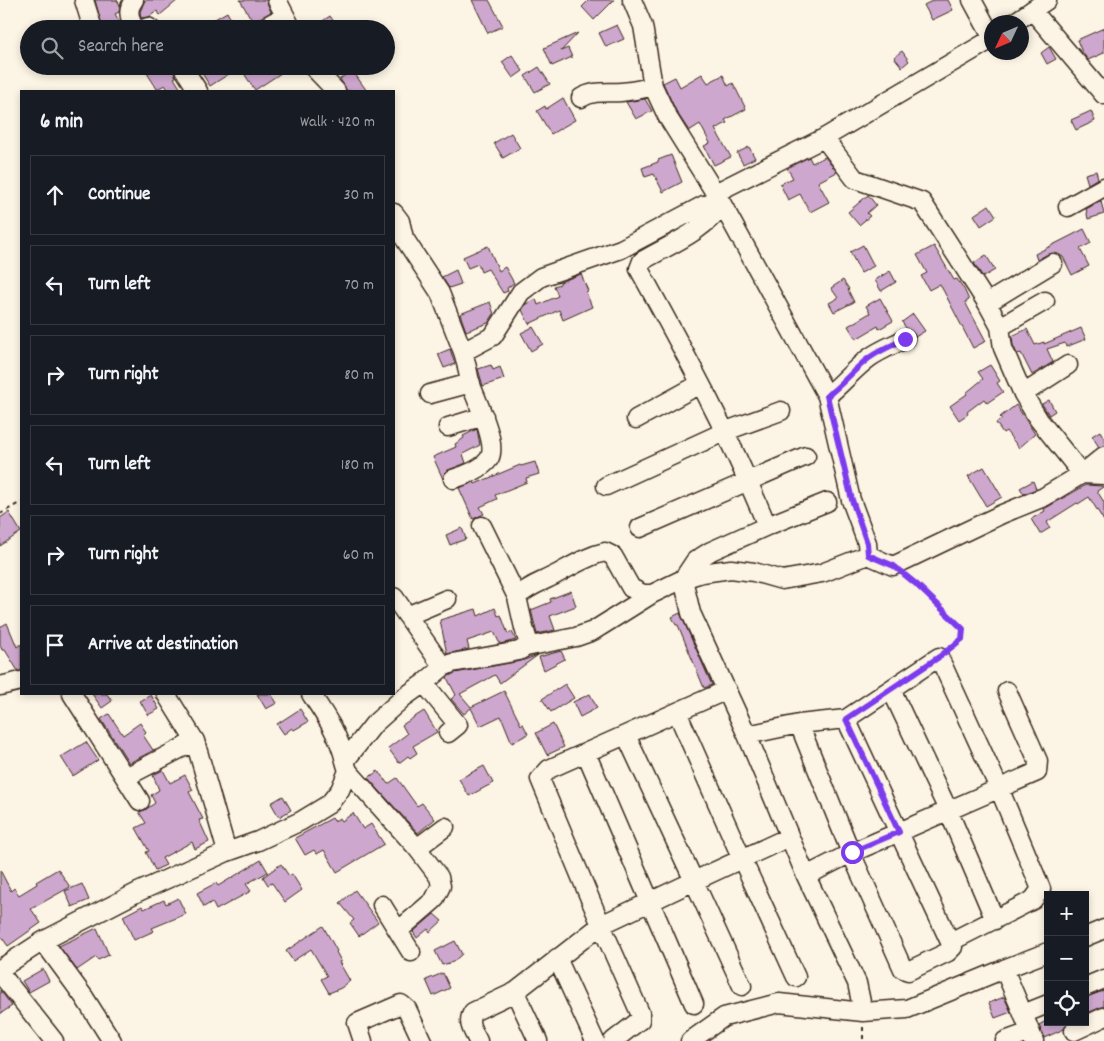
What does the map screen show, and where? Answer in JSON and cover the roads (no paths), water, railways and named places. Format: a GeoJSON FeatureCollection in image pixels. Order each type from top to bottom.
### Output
{"type":"FeatureCollection","features":[{"type":"Feature","properties":{"kind":"street"},"geometry":{"type":"LineString","coordinates":[[84,0],[90,20]]}},
{"type":"Feature","properties":{"kind":"street"},"geometry":{"type":"LineString","coordinates":[[131,20],[128,10],[134,0]]}},
{"type":"Feature","properties":{"kind":"street"},"geometry":{"type":"LineString","coordinates":[[277,0],[288,20]]}},
{"type":"Feature","properties":{"kind":"street"},"geometry":{"type":"LineString","coordinates":[[632,0],[643,26],[653,86],[667,116],[719,199],[827,396],[852,500],[867,543],[868,555]]}},
{"type":"Feature","properties":{"kind":"street"},"geometry":{"type":"LineString","coordinates":[[975,1],[984,21]]}},
{"type":"Feature","properties":{"kind":"street"},"geometry":{"type":"LineString","coordinates":[[1025,15],[1042,3],[1104,95]]}},
{"type":"Feature","properties":{"kind":"street"},"geometry":{"type":"LineString","coordinates":[[463,352],[493,336],[521,292],[541,277],[620,249],[719,199],[984,43]]}},
{"type":"Feature","properties":{"kind":"street"},"geometry":{"type":"LineString","coordinates":[[191,75],[198,90]]}},
{"type":"Feature","properties":{"kind":"street"},"geometry":{"type":"LineString","coordinates":[[321,75],[335,90]]}},
{"type":"Feature","properties":{"kind":"street"},"geometry":{"type":"LineString","coordinates":[[582,98],[590,93],[638,90],[653,86]]}},
{"type":"Feature","properties":{"kind":"street"},"geometry":{"type":"LineString","coordinates":[[824,138],[855,179],[922,202],[987,303],[1000,327],[1003,348],[1024,394],[1040,420],[1082,474],[1104,476]]}},
{"type":"Feature","properties":{"kind":"street"},"geometry":{"type":"LineString","coordinates":[[1068,207],[1104,187]]}},
{"type":"Feature","properties":{"kind":"street"},"geometry":{"type":"LineString","coordinates":[[719,199],[717,213],[700,227],[642,261],[640,268],[726,431],[767,526]]}},
{"type":"Feature","properties":{"kind":"street"},"geometry":{"type":"LineString","coordinates":[[395,214],[400,221],[404,238],[440,294],[463,352],[471,383],[484,416],[492,450],[489,459],[469,474],[453,479]]}},
{"type":"Feature","properties":{"kind":"street"},"geometry":{"type":"LineString","coordinates":[[987,303],[1053,263]]}},
{"type":"Feature","properties":{"kind":"street"},"geometry":{"type":"LineString","coordinates":[[1000,327],[1045,301]]}},
{"type":"Feature","properties":{"kind":"street"},"geometry":{"type":"LineString","coordinates":[[827,396],[868,359],[905,339]]}},
{"type":"Feature","properties":{"kind":"street"},"geometry":{"type":"LineString","coordinates":[[1024,394],[1068,365]]}},
{"type":"Feature","properties":{"kind":"street"},"geometry":{"type":"LineString","coordinates":[[430,394],[471,383]]}},
{"type":"Feature","properties":{"kind":"street"},"geometry":{"type":"LineString","coordinates":[[636,419],[700,384]]}},
{"type":"Feature","properties":{"kind":"street"},"geometry":{"type":"LineString","coordinates":[[606,486],[726,431],[781,411]]}},
{"type":"Feature","properties":{"kind":"street"},"geometry":{"type":"LineString","coordinates":[[448,427],[484,416]]}},
{"type":"Feature","properties":{"kind":"street"},"geometry":{"type":"LineString","coordinates":[[640,528],[806,456]]}},
{"type":"Feature","properties":{"kind":"street"},"geometry":{"type":"LineString","coordinates":[[0,968],[44,941],[138,892],[227,852],[258,841],[329,804],[340,790],[346,766],[374,724],[403,698],[443,667],[452,663],[576,637],[593,631],[652,594],[702,573],[731,569],[754,572],[782,580],[822,573],[868,555],[894,566],[1002,514],[1044,497],[1082,474],[1104,456]]}},
{"type":"Feature","properties":{"kind":"street"},"geometry":{"type":"LineString","coordinates":[[827,502],[712,551],[695,561],[683,580],[691,613],[747,735],[806,876],[857,983],[861,1002]]}},
{"type":"Feature","properties":{"kind":"street"},"geometry":{"type":"LineString","coordinates":[[482,526],[517,597],[528,641],[526,647]]}},
{"type":"Feature","properties":{"kind":"street"},"geometry":{"type":"LineString","coordinates":[[517,597],[535,584],[590,555],[605,552],[613,556],[630,588],[642,594],[652,594]]}},
{"type":"Feature","properties":{"kind":"street"},"geometry":{"type":"LineString","coordinates":[[395,598],[443,667]]}},
{"type":"Feature","properties":{"kind":"street"},"geometry":{"type":"LineString","coordinates":[[407,616],[447,600]]}},
{"type":"Feature","properties":{"kind":"street"},"geometry":{"type":"LineString","coordinates":[[747,735],[799,724],[846,719],[939,657],[999,788],[1041,889],[1033,900],[950,942]]}},
{"type":"Feature","properties":{"kind":"street"},"geometry":{"type":"LineString","coordinates":[[0,686],[20,681]]}},
{"type":"Feature","properties":{"kind":"street"},"geometry":{"type":"LineString","coordinates":[[424,683],[458,725],[448,733]]}},
{"type":"Feature","properties":{"kind":"street"},"geometry":{"type":"LineString","coordinates":[[891,689],[948,810],[995,920]]}},
{"type":"Feature","properties":{"kind":"street"},"geometry":{"type":"LineString","coordinates":[[613,1041],[640,1020],[640,1013],[540,779],[550,769],[727,690]]}},
{"type":"Feature","properties":{"kind":"street"},"geometry":{"type":"LineString","coordinates":[[806,876],[852,852],[1037,772],[1038,761],[1007,691]]}},
{"type":"Feature","properties":{"kind":"street"},"geometry":{"type":"LineString","coordinates":[[73,695],[140,801]]}},
{"type":"Feature","properties":{"kind":"street"},"geometry":{"type":"LineString","coordinates":[[167,695],[195,741],[227,852]]}},
{"type":"Feature","properties":{"kind":"street"},"geometry":{"type":"LineString","coordinates":[[312,695],[336,732],[342,745],[346,766],[440,876],[441,886],[434,900],[398,932]]}},
{"type":"Feature","properties":{"kind":"street"},"geometry":{"type":"LineString","coordinates":[[677,712],[796,977]]}},
{"type":"Feature","properties":{"kind":"street"},"geometry":{"type":"LineString","coordinates":[[799,724],[903,969],[908,971],[953,948],[846,719]]}},
{"type":"Feature","properties":{"kind":"street"},"geometry":{"type":"LineString","coordinates":[[626,735],[742,986]]}},
{"type":"Feature","properties":{"kind":"street"},"geometry":{"type":"LineString","coordinates":[[126,778],[195,741]]}},
{"type":"Feature","properties":{"kind":"street"},"geometry":{"type":"LineString","coordinates":[[586,753],[694,1004]]}},
{"type":"Feature","properties":{"kind":"street"},"geometry":{"type":"LineString","coordinates":[[417,848],[445,827]]}},
{"type":"Feature","properties":{"kind":"street"},"geometry":{"type":"LineString","coordinates":[[478,1041],[469,1022],[473,1012],[515,992],[601,925],[789,837]]}},
{"type":"Feature","properties":{"kind":"street"},"geometry":{"type":"LineString","coordinates":[[382,905],[411,952]]}},
{"type":"Feature","properties":{"kind":"street"},"geometry":{"type":"LineString","coordinates":[[1087,936],[1104,929]]}},
{"type":"Feature","properties":{"kind":"street"},"geometry":{"type":"LineString","coordinates":[[44,941],[84,997],[112,1041]]}},
{"type":"Feature","properties":{"kind":"street"},"geometry":{"type":"LineString","coordinates":[[690,1041],[724,1017],[779,1003],[863,1012],[908,1009],[1044,954]]}},
{"type":"Feature","properties":{"kind":"street"},"geometry":{"type":"LineString","coordinates":[[557,958],[595,1041]]}},
{"type":"Feature","properties":{"kind":"street"},"geometry":{"type":"LineString","coordinates":[[1004,969],[1032,1037],[1004,1041]]}},
{"type":"Feature","properties":{"kind":"street"},"geometry":{"type":"LineString","coordinates":[[0,973],[54,1041]]}},
{"type":"Feature","properties":{"kind":"street"},"geometry":{"type":"LineString","coordinates":[[1089,986],[1104,979]]}},
{"type":"Feature","properties":{"kind":"street"},"geometry":{"type":"LineString","coordinates":[[515,992],[538,1041]]}},
{"type":"Feature","properties":{"kind":"street"},"geometry":{"type":"LineString","coordinates":[[363,1041],[357,1023],[401,1004],[407,1009],[422,1041]]}},
{"type":"Feature","properties":{"kind":"street"},"geometry":{"type":"LineString","coordinates":[[1022,1014],[1044,1006]]}},
{"type":"Feature","properties":{"kind":"street"},"geometry":{"type":"LineString","coordinates":[[1074,1031],[1104,1017]]}}]}
